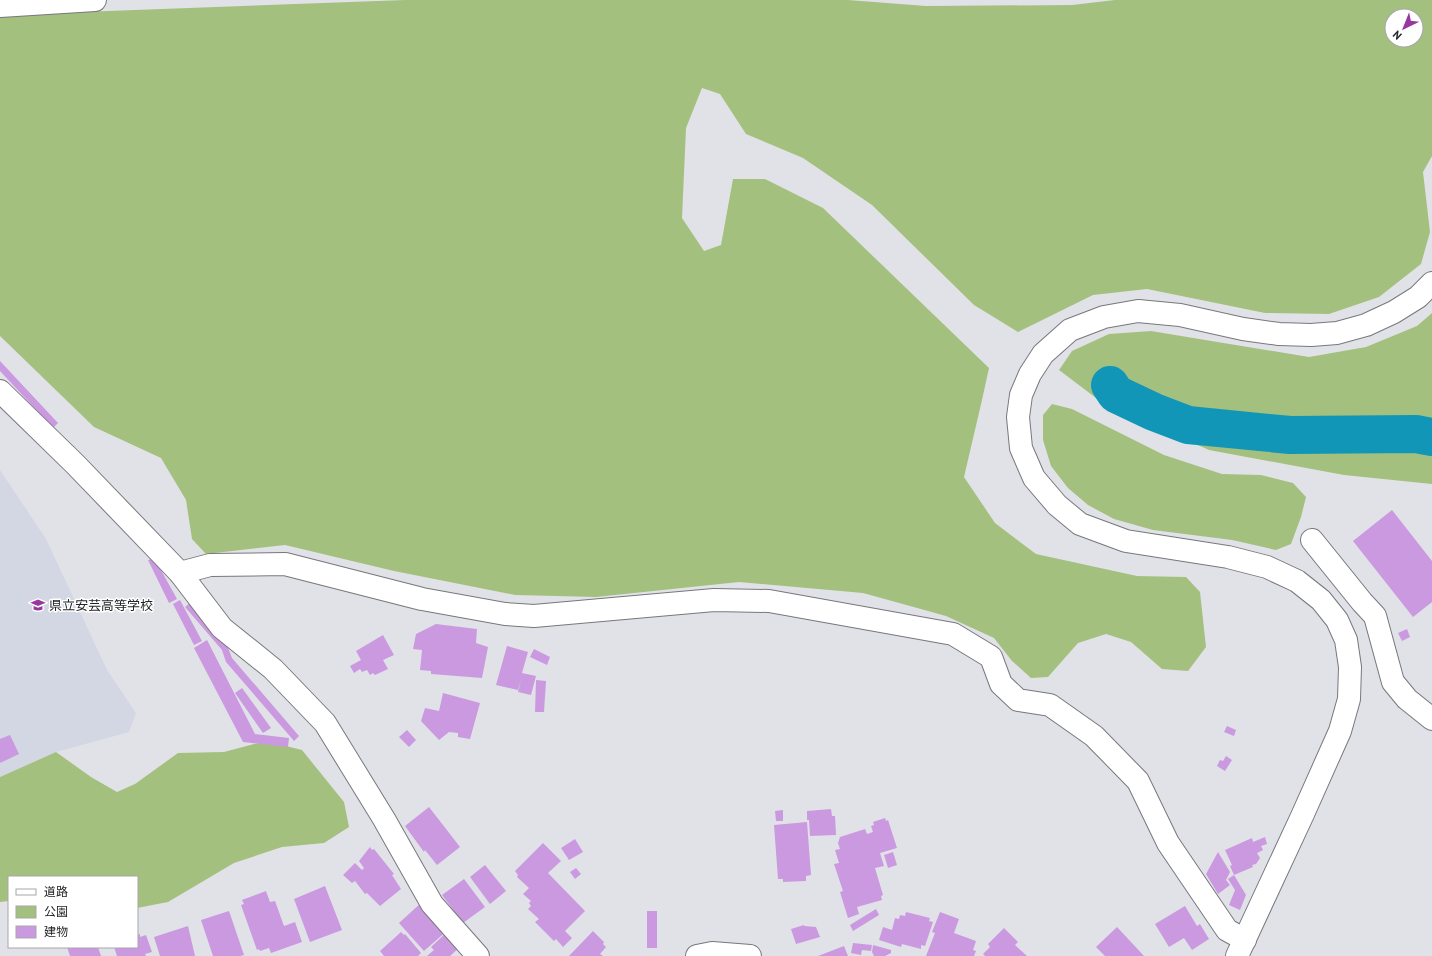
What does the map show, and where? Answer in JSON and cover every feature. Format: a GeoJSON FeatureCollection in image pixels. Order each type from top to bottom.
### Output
{"type":"FeatureCollection","features":[{"type":"Feature","properties":{"kind":"main road"},"geometry":{"type":"LineString","coordinates":[[0,6],[95,0]]}},
{"type":"Feature","properties":{"kind":"main road"},"geometry":{"type":"LineString","coordinates":[[180,573],[210,565],[285,564],[422,599],[506,614],[534,616],[714,600],[769,601],[953,634],[991,657],[1001,684],[1018,700],[1050,705],[1094,736],[1138,782],[1168,843],[1227,930],[1241,948],[1340,731],[1349,699],[1350,667],[1346,640],[1337,620],[1321,600],[1296,581],[1267,567],[1228,557],[1126,541],[1080,524],[1057,505],[1034,478],[1021,448],[1018,417],[1022,395],[1030,374],[1043,354],[1070,330],[1104,317],[1138,311],[1180,315],[1242,329],[1279,334],[1311,335],[1337,333],[1366,325],[1394,312],[1418,297],[1432,283]]}},
{"type":"Feature","properties":{"kind":"main road"},"geometry":{"type":"LineString","coordinates":[[0,391],[76,464],[180,573],[222,628],[273,669],[324,723],[384,819],[432,904],[478,956]]}},
{"type":"Feature","properties":{"kind":"main road"},"geometry":{"type":"LineString","coordinates":[[1312,540],[1375,616],[1394,682],[1407,699],[1432,720]]}},
{"type":"Feature","properties":{"kind":"main road"},"geometry":{"type":"LineString","coordinates":[[1337,620],[1362,602]]}},
{"type":"Feature","properties":{"kind":"main road"},"geometry":{"type":"LineString","coordinates":[[696,956],[712,953],[750,956]]}},
{"type":"Feature","properties":{"kind":"shaded area","name":"県立安芸高等学校"},"geometry":{"type":"Polygon","coordinates":[[[0,470],[46,539],[107,670],[136,713],[129,732],[56,752],[0,777],[0,470]]]}},
{"type":"Feature","properties":{"kind":"green space"},"geometry":{"type":"Polygon","coordinates":[[[405,0],[848,0],[926,6],[1072,5],[1115,0],[1432,0],[1432,156],[1423,172],[1430,232],[1421,264],[1379,297],[1329,314],[1265,313],[1147,289],[1093,295],[1018,332],[974,305],[872,205],[803,158],[746,134],[720,94],[702,88],[686,128],[682,218],[704,251],[721,245],[733,179],[765,179],[823,208],[989,368],[964,477],[995,523],[1036,554],[1137,576],[1186,577],[1200,592],[1206,647],[1188,671],[1162,669],[1131,642],[1106,634],[1078,643],[1048,677],[1031,678],[1012,661],[994,638],[946,616],[863,593],[739,582],[596,597],[515,595],[394,571],[285,545],[206,554],[192,539],[186,500],[161,458],[94,427],[0,336],[0,15],[405,0]]]}},
{"type":"Feature","properties":{"kind":"green space"},"geometry":{"type":"Polygon","coordinates":[[[1432,313],[1432,484],[1344,475],[1209,450],[1100,401],[1059,370],[1072,351],[1109,334],[1151,331],[1309,357],[1366,347],[1417,326],[1432,313]]]}},
{"type":"Feature","properties":{"kind":"green space"},"geometry":{"type":"Polygon","coordinates":[[[1052,404],[1072,409],[1164,455],[1222,474],[1261,475],[1293,483],[1306,497],[1301,517],[1291,544],[1276,550],[1232,540],[1153,530],[1114,519],[1088,505],[1068,488],[1051,466],[1043,440],[1043,415],[1052,404]]]}},
{"type":"Feature","properties":{"kind":"green space"},"geometry":{"type":"Polygon","coordinates":[[[266,741],[302,750],[344,802],[349,827],[324,843],[282,847],[234,863],[168,902],[138,908],[138,876],[8,876],[8,901],[0,902],[0,777],[56,752],[91,777],[117,792],[135,784],[178,753],[224,752],[266,741]]]}},
{"type":"Feature","properties":{"kind":"building"},"geometry":{"type":"Polygon","coordinates":[[[0,361],[58,423],[53,428],[0,371],[0,361]]]}},
{"type":"Feature","properties":{"kind":"building"},"geometry":{"type":"Polygon","coordinates":[[[1392,510],[1432,561],[1432,602],[1413,617],[1353,541],[1392,510]]]}},
{"type":"Feature","properties":{"kind":"building"},"geometry":{"type":"Polygon","coordinates":[[[152,559],[157,563],[177,599],[169,603],[148,560],[152,559]]]}},
{"type":"Feature","properties":{"kind":"building"},"geometry":{"type":"Polygon","coordinates":[[[180,600],[202,641],[194,645],[173,604],[180,600]]]}},
{"type":"Feature","properties":{"kind":"building"},"geometry":{"type":"Polygon","coordinates":[[[191,602],[227,645],[232,658],[299,736],[294,741],[226,662],[222,650],[185,607],[191,602]]]}},
{"type":"Feature","properties":{"kind":"building"},"geometry":{"type":"Polygon","coordinates":[[[436,624],[477,629],[476,643],[488,647],[482,678],[431,674],[431,671],[420,670],[422,650],[413,649],[416,634],[436,624]]]}},
{"type":"Feature","properties":{"kind":"building"},"geometry":{"type":"Polygon","coordinates":[[[1407,629],[1410,637],[1402,641],[1398,633],[1407,629]]]}},
{"type":"Feature","properties":{"kind":"building"},"geometry":{"type":"Polygon","coordinates":[[[383,635],[394,655],[383,660],[388,669],[375,675],[373,673],[370,675],[367,670],[362,672],[360,669],[354,673],[350,666],[361,660],[356,651],[383,635]]]}},
{"type":"Feature","properties":{"kind":"building"},"geometry":{"type":"Polygon","coordinates":[[[207,640],[255,734],[289,738],[288,747],[243,742],[194,648],[207,640]]]}},
{"type":"Feature","properties":{"kind":"building"},"geometry":{"type":"Polygon","coordinates":[[[507,646],[528,652],[522,673],[536,676],[531,695],[518,692],[521,680],[518,690],[496,685],[507,646]]]}},
{"type":"Feature","properties":{"kind":"building"},"geometry":{"type":"Polygon","coordinates":[[[534,649],[550,657],[547,665],[530,657],[534,649]]]}},
{"type":"Feature","properties":{"kind":"building"},"geometry":{"type":"Polygon","coordinates":[[[536,680],[546,681],[544,712],[535,712],[536,680]]]}},
{"type":"Feature","properties":{"kind":"building"},"geometry":{"type":"Polygon","coordinates":[[[242,688],[271,728],[263,733],[235,693],[242,688]]]}},
{"type":"Feature","properties":{"kind":"building"},"geometry":{"type":"Polygon","coordinates":[[[443,693],[480,703],[470,739],[458,737],[458,733],[449,732],[439,740],[421,721],[425,708],[439,711],[443,693]]]}},
{"type":"Feature","properties":{"kind":"building"},"geometry":{"type":"Polygon","coordinates":[[[1227,726],[1236,730],[1234,736],[1224,732],[1227,726]]]}},
{"type":"Feature","properties":{"kind":"building"},"geometry":{"type":"Polygon","coordinates":[[[407,730],[416,740],[409,747],[399,737],[407,730]]]}},
{"type":"Feature","properties":{"kind":"building"},"geometry":{"type":"Polygon","coordinates":[[[10,735],[19,754],[0,763],[0,739],[10,735]]]}},
{"type":"Feature","properties":{"kind":"building"},"geometry":{"type":"Polygon","coordinates":[[[1226,756],[1232,760],[1225,771],[1217,766],[1220,760],[1223,761],[1226,756]]]}},
{"type":"Feature","properties":{"kind":"building"},"geometry":{"type":"Polygon","coordinates":[[[429,807],[460,847],[437,865],[425,850],[424,852],[405,826],[429,807]]]}},
{"type":"Feature","properties":{"kind":"building"},"geometry":{"type":"Polygon","coordinates":[[[831,809],[832,816],[835,816],[836,835],[810,836],[807,811],[831,809]]]}},
{"type":"Feature","properties":{"kind":"building"},"geometry":{"type":"Polygon","coordinates":[[[783,810],[783,821],[776,821],[775,811],[783,810]]]}},
{"type":"Feature","properties":{"kind":"building"},"geometry":{"type":"Polygon","coordinates":[[[885,818],[886,821],[888,820],[897,848],[880,853],[884,866],[875,868],[883,895],[881,896],[882,900],[857,907],[859,914],[848,918],[840,892],[843,891],[834,864],[839,863],[835,850],[840,849],[838,843],[840,837],[865,829],[867,834],[873,832],[871,826],[874,825],[873,822],[885,818]]]}},
{"type":"Feature","properties":{"kind":"building"},"geometry":{"type":"Polygon","coordinates":[[[807,822],[811,875],[806,876],[806,881],[783,882],[783,879],[778,879],[774,825],[807,822]]]}},
{"type":"Feature","properties":{"kind":"building"},"geometry":{"type":"Polygon","coordinates":[[[1265,837],[1267,844],[1261,846],[1263,850],[1257,853],[1260,858],[1256,864],[1252,865],[1253,867],[1234,875],[1230,866],[1232,865],[1225,850],[1252,838],[1253,842],[1265,837]]]}},
{"type":"Feature","properties":{"kind":"building"},"geometry":{"type":"Polygon","coordinates":[[[575,839],[583,852],[569,860],[561,848],[575,839]]]}},
{"type":"Feature","properties":{"kind":"building"},"geometry":{"type":"Polygon","coordinates":[[[543,843],[561,861],[548,873],[585,911],[565,931],[572,938],[563,947],[556,939],[554,941],[535,922],[539,919],[528,909],[531,906],[529,903],[531,901],[523,894],[529,888],[517,877],[518,875],[515,871],[543,843]]]}},
{"type":"Feature","properties":{"kind":"building"},"geometry":{"type":"Polygon","coordinates":[[[370,847],[372,850],[374,849],[394,874],[392,875],[401,889],[380,906],[367,893],[365,894],[355,881],[352,883],[343,875],[355,863],[362,870],[364,868],[359,861],[370,847]]]}},
{"type":"Feature","properties":{"kind":"building"},"geometry":{"type":"Polygon","coordinates":[[[893,852],[897,865],[888,868],[884,855],[893,852]]]}},
{"type":"Feature","properties":{"kind":"building"},"geometry":{"type":"Polygon","coordinates":[[[1218,852],[1230,872],[1226,880],[1230,885],[1218,894],[1206,874],[1218,852]]]}},
{"type":"Feature","properties":{"kind":"building"},"geometry":{"type":"Polygon","coordinates":[[[485,865],[506,891],[490,904],[470,877],[485,865]]]}},
{"type":"Feature","properties":{"kind":"building"},"geometry":{"type":"Polygon","coordinates":[[[576,868],[581,874],[575,879],[570,872],[576,868]]]}},
{"type":"Feature","properties":{"kind":"building"},"geometry":{"type":"Polygon","coordinates":[[[1234,875],[1246,895],[1240,910],[1229,905],[1235,890],[1228,879],[1234,875]]]}},
{"type":"Feature","properties":{"kind":"building"},"geometry":{"type":"Polygon","coordinates":[[[464,879],[485,907],[463,923],[442,895],[464,879]]]}},
{"type":"Feature","properties":{"kind":"building"},"geometry":{"type":"Polygon","coordinates":[[[325,886],[342,930],[310,942],[294,899],[325,886]]]}},
{"type":"Feature","properties":{"kind":"building"},"geometry":{"type":"Polygon","coordinates":[[[266,891],[270,902],[275,901],[284,926],[295,922],[302,942],[271,953],[269,948],[260,951],[259,949],[257,950],[241,905],[244,904],[242,900],[266,891]]]}},
{"type":"Feature","properties":{"kind":"building"},"geometry":{"type":"Polygon","coordinates":[[[421,903],[449,929],[424,951],[399,923],[421,903]]]}},
{"type":"Feature","properties":{"kind":"building"},"geometry":{"type":"Polygon","coordinates":[[[1185,906],[1197,926],[1200,924],[1209,939],[1192,950],[1184,938],[1169,947],[1155,924],[1185,906]]]}},
{"type":"Feature","properties":{"kind":"building"},"geometry":{"type":"Polygon","coordinates":[[[876,909],[879,915],[853,931],[850,925],[876,909]]]}},
{"type":"Feature","properties":{"kind":"building"},"geometry":{"type":"Polygon","coordinates":[[[229,911],[244,955],[213,956],[201,920],[229,911]]]}},
{"type":"Feature","properties":{"kind":"building"},"geometry":{"type":"Polygon","coordinates":[[[647,911],[657,911],[657,948],[647,948],[647,911]]]}},
{"type":"Feature","properties":{"kind":"building"},"geometry":{"type":"Polygon","coordinates":[[[906,912],[930,918],[929,921],[933,922],[925,946],[921,945],[921,949],[902,944],[901,947],[879,940],[883,927],[892,930],[895,918],[899,919],[900,915],[905,916],[906,912]]]}},
{"type":"Feature","properties":{"kind":"building"},"geometry":{"type":"Polygon","coordinates":[[[940,912],[959,919],[954,933],[976,941],[973,950],[976,951],[974,956],[926,956],[935,933],[932,932],[940,912]]]}},
{"type":"Feature","properties":{"kind":"building"},"geometry":{"type":"Polygon","coordinates":[[[804,925],[816,927],[820,937],[796,944],[791,929],[804,925]]]}},
{"type":"Feature","properties":{"kind":"building"},"geometry":{"type":"Polygon","coordinates":[[[188,926],[195,956],[160,956],[154,937],[188,926]]]}},
{"type":"Feature","properties":{"kind":"building"},"geometry":{"type":"Polygon","coordinates":[[[1117,927],[1144,956],[1105,956],[1096,947],[1117,927]]]}},
{"type":"Feature","properties":{"kind":"building"},"geometry":{"type":"Polygon","coordinates":[[[1004,928],[1018,942],[1015,945],[1027,956],[985,956],[983,954],[990,947],[988,944],[1004,928]]]}},
{"type":"Feature","properties":{"kind":"building"},"geometry":{"type":"Polygon","coordinates":[[[593,931],[604,942],[603,944],[606,947],[600,954],[603,956],[569,956],[593,931]]]}},
{"type":"Feature","properties":{"kind":"building"},"geometry":{"type":"Polygon","coordinates":[[[401,932],[404,935],[405,934],[421,953],[418,956],[384,956],[380,951],[401,932]]]}},
{"type":"Feature","properties":{"kind":"building"},"geometry":{"type":"Polygon","coordinates":[[[447,932],[460,947],[450,956],[427,956],[434,950],[431,947],[447,932]]]}},
{"type":"Feature","properties":{"kind":"building"},"geometry":{"type":"Polygon","coordinates":[[[140,934],[140,937],[146,935],[152,952],[145,954],[146,956],[117,956],[114,948],[138,948],[138,935],[140,934]]]}},
{"type":"Feature","properties":{"kind":"building"},"geometry":{"type":"Polygon","coordinates":[[[853,943],[872,945],[871,951],[862,950],[861,955],[851,953],[853,943]]]}},
{"type":"Feature","properties":{"kind":"building"},"geometry":{"type":"Polygon","coordinates":[[[873,945],[891,950],[891,953],[885,956],[874,956],[872,952],[873,945]]]}},
{"type":"Feature","properties":{"kind":"building"},"geometry":{"type":"Polygon","coordinates":[[[844,946],[848,956],[818,956],[844,946]]]}},
{"type":"Feature","properties":{"kind":"building"},"geometry":{"type":"Polygon","coordinates":[[[67,948],[98,948],[101,956],[70,956],[67,948]]]}},
{"type":"Feature","properties":{"kind":"waterway"},"geometry":{"type":"LineString","coordinates":[[1110,385],[1116,394],[1154,412],[1188,425],[1290,435],[1416,434],[1432,437]]}},
{"type":"Feature","properties":{"kind":"place","name":"県立安芸高等学校"},"geometry":{"type":"Point","coordinates":[38,605]}}]}
